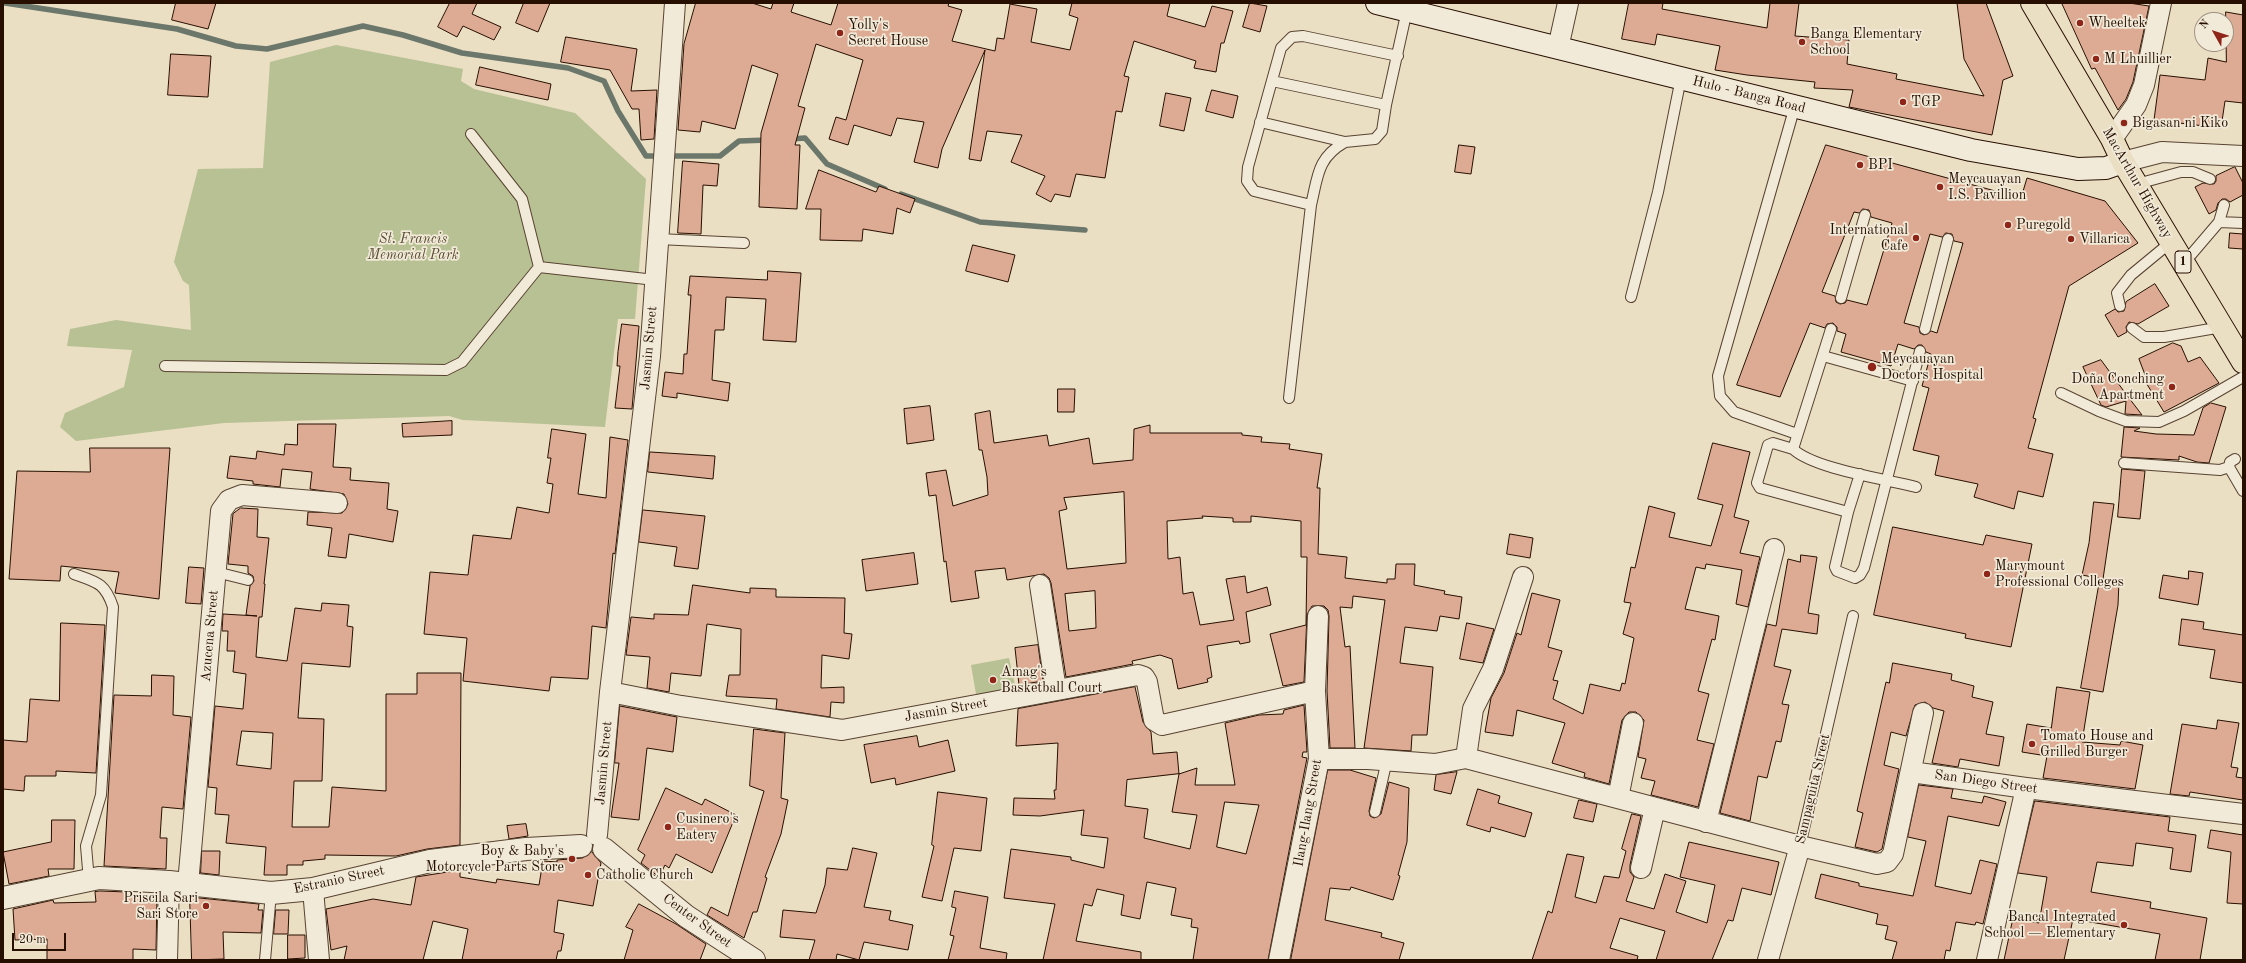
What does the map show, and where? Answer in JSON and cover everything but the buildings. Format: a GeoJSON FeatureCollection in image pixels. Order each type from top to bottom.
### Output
{"type":"FeatureCollection","features":[{"type":"Feature","properties":{"kind":"highway","name":"MacArthur Highway"},"geometry":{"type":"LineString","coordinates":[[2032,3],[2112,139],[2123,162],[2242,363]]}},
{"type":"Feature","properties":{"kind":"main road","name":"Hulo - Banga Road"},"geometry":{"type":"LineString","coordinates":[[1377,3],[1971,150],[2078,169],[2106,168],[2123,162]]}},
{"type":"Feature","properties":{"kind":"main road","name":"Estranio Street"},"geometry":{"type":"LineString","coordinates":[[3,898],[99,878],[179,883],[271,893],[313,889],[430,861],[526,849],[594,844]]}},
{"type":"Feature","properties":{"kind":"main road","name":"Center Street"},"geometry":{"type":"LineString","coordinates":[[594,844],[686,916],[754,960]]}},
{"type":"Feature","properties":{"kind":"street","name":"Jasmin Street"},"geometry":{"type":"LineString","coordinates":[[594,844],[610,692],[650,356],[675,3]]}},
{"type":"Feature","properties":{"kind":"street"},"geometry":{"type":"LineString","coordinates":[[1558,48],[1568,3]]}},
{"type":"Feature","properties":{"kind":"street"},"geometry":{"type":"LineString","coordinates":[[2112,139],[2136,105],[2144,85],[2161,3]]}},
{"type":"Feature","properties":{"kind":"street"},"geometry":{"type":"LineString","coordinates":[[2123,162],[2162,152],[2243,156]]}},
{"type":"Feature","properties":{"kind":"street","name":"Azucena Street"},"geometry":{"type":"LineString","coordinates":[[167,960],[179,883],[216,572],[221,511],[229,500],[242,495],[337,503]]}},
{"type":"Feature","properties":{"kind":"street"},"geometry":{"type":"LineString","coordinates":[[1706,822],[1774,549]]}},
{"type":"Feature","properties":{"kind":"street"},"geometry":{"type":"LineString","coordinates":[[1466,758],[1473,709],[1493,669],[1523,576]]}},
{"type":"Feature","properties":{"kind":"street"},"geometry":{"type":"LineString","coordinates":[[1040,585],[1056,690]]}},
{"type":"Feature","properties":{"kind":"street","name":"Ilang-Ilang Street"},"geometry":{"type":"LineString","coordinates":[[1279,960],[1319,759],[1315,691],[1318,616]]}},
{"type":"Feature","properties":{"kind":"street","name":"Jasmin Street"},"geometry":{"type":"LineString","coordinates":[[610,692],[681,706],[842,730],[1138,675],[1144,677],[1147,682],[1154,720],[1162,725],[1315,691]]}},
{"type":"Feature","properties":{"kind":"street"},"geometry":{"type":"LineString","coordinates":[[1319,759],[1387,760],[1435,764],[1466,758],[1706,822],[1876,864],[1887,862],[1893,854],[1923,713]]}},
{"type":"Feature","properties":{"kind":"street"},"geometry":{"type":"LineString","coordinates":[[1618,798],[1633,723]]}},
{"type":"Feature","properties":{"kind":"street","name":"San Diego Street"},"geometry":{"type":"LineString","coordinates":[[1911,772],[2026,788],[2243,814]]}},
{"type":"Feature","properties":{"kind":"street"},"geometry":{"type":"LineString","coordinates":[[1987,960],[2026,788]]}},
{"type":"Feature","properties":{"kind":"street"},"geometry":{"type":"LineString","coordinates":[[1640,868],[1655,808]]}},
{"type":"Feature","properties":{"kind":"street","name":"Sampaguita Street"},"geometry":{"type":"LineString","coordinates":[[1768,960],[1800,846]]}},
{"type":"Feature","properties":{"kind":"street"},"geometry":{"type":"LineString","coordinates":[[313,889],[319,960]]}},
{"type":"Feature","properties":{"kind":"lane"},"geometry":{"type":"LineString","coordinates":[[1260,122],[1345,142],[1375,139],[1382,131],[1386,105],[1407,10]]}},
{"type":"Feature","properties":{"kind":"lane"},"geometry":{"type":"LineString","coordinates":[[1311,205],[1254,191],[1247,181],[1248,167],[1281,48],[1292,37],[1303,36],[1398,56]]}},
{"type":"Feature","properties":{"kind":"lane"},"geometry":{"type":"LineString","coordinates":[[1631,297],[1658,192],[1682,78]]}},
{"type":"Feature","properties":{"kind":"lane"},"geometry":{"type":"LineString","coordinates":[[1272,81],[1386,105]]}},
{"type":"Feature","properties":{"kind":"lane"},"geometry":{"type":"LineString","coordinates":[[1795,106],[1718,376],[1720,396],[1734,412],[1797,434]]}},
{"type":"Feature","properties":{"kind":"lane"},"geometry":{"type":"LineString","coordinates":[[471,134],[522,199],[539,267]]}},
{"type":"Feature","properties":{"kind":"lane"},"geometry":{"type":"LineString","coordinates":[[1289,398],[1311,205],[1320,165],[1331,150],[1345,142]]}},
{"type":"Feature","properties":{"kind":"lane"},"geometry":{"type":"LineString","coordinates":[[2137,184],[2181,172],[2193,172],[2210,179]]}},
{"type":"Feature","properties":{"kind":"lane"},"geometry":{"type":"LineString","coordinates":[[2184,263],[2219,222],[2224,205]]}},
{"type":"Feature","properties":{"kind":"lane"},"geometry":{"type":"LineString","coordinates":[[1840,298],[1865,215]]}},
{"type":"Feature","properties":{"kind":"lane"},"geometry":{"type":"LineString","coordinates":[[2219,222],[2243,223]]}},
{"type":"Feature","properties":{"kind":"lane"},"geometry":{"type":"LineString","coordinates":[[658,239],[744,243]]}},
{"type":"Feature","properties":{"kind":"lane"},"geometry":{"type":"LineString","coordinates":[[1925,329],[1948,239]]}},
{"type":"Feature","properties":{"kind":"lane"},"geometry":{"type":"LineString","coordinates":[[2120,306],[2117,293],[2131,275],[2171,242]]}},
{"type":"Feature","properties":{"kind":"lane"},"geometry":{"type":"LineString","coordinates":[[539,267],[655,280]]}},
{"type":"Feature","properties":{"kind":"lane"},"geometry":{"type":"LineString","coordinates":[[165,366],[446,370],[462,362],[539,267]]}},
{"type":"Feature","properties":{"kind":"lane"},"geometry":{"type":"LineString","coordinates":[[2132,328],[2144,337],[2164,337],[2222,327]]}},
{"type":"Feature","properties":{"kind":"lane"},"geometry":{"type":"LineString","coordinates":[[1793,448],[1831,329]]}},
{"type":"Feature","properties":{"kind":"lane"},"geometry":{"type":"LineString","coordinates":[[1860,474],[1848,512],[1835,567],[1836,571],[1855,578],[1860,575],[1864,568],[1888,480],[1920,351]]}},
{"type":"Feature","properties":{"kind":"lane"},"geometry":{"type":"LineString","coordinates":[[1823,356],[1913,382]]}},
{"type":"Feature","properties":{"kind":"lane"},"geometry":{"type":"LineString","coordinates":[[2061,393],[2100,411],[2126,420],[2159,422],[2184,411],[2242,363]]}},
{"type":"Feature","properties":{"kind":"lane"},"geometry":{"type":"LineString","coordinates":[[1848,512],[1760,488],[1758,482],[1768,445],[1773,443],[1793,448],[1806,458],[1860,474],[1916,486]]}},
{"type":"Feature","properties":{"kind":"lane"},"geometry":{"type":"LineString","coordinates":[[2235,459],[2230,462],[2229,467],[2243,491]]}},
{"type":"Feature","properties":{"kind":"lane"},"geometry":{"type":"LineString","coordinates":[[2124,463],[2220,470],[2229,467]]}},
{"type":"Feature","properties":{"kind":"lane"},"geometry":{"type":"LineString","coordinates":[[216,572],[248,580]]}},
{"type":"Feature","properties":{"kind":"lane"},"geometry":{"type":"LineString","coordinates":[[74,574],[100,583],[109,595],[112,606],[101,795],[86,846],[89,881]]}},
{"type":"Feature","properties":{"kind":"lane","name":"Sampaguita Street"},"geometry":{"type":"LineString","coordinates":[[1800,846],[1853,616]]}},
{"type":"Feature","properties":{"kind":"lane"},"geometry":{"type":"LineString","coordinates":[[1375,812],[1387,760]]}},
{"type":"Feature","properties":{"kind":"lane"},"geometry":{"type":"LineString","coordinates":[[265,960],[271,893]]}},
{"type":"Feature","properties":{"kind":"green space","name":"St. Francis Memorial Park"},"geometry":{"type":"Polygon","coordinates":[[[336,45],[463,69],[461,81],[474,89],[575,113],[646,179],[635,319],[618,319],[605,427],[463,420],[449,416],[224,423],[76,441],[60,427],[65,413],[124,387],[132,350],[67,346],[70,329],[116,320],[191,330],[189,285],[183,281],[174,262],[198,169],[263,168],[270,62],[336,45]]]}},
{"type":"Feature","properties":{"kind":"green space","name":"Amag's Basketball Court"},"geometry":{"type":"Polygon","coordinates":[[[1009,658],[1017,694],[977,700],[971,665],[1009,658]]]}},
{"type":"Feature","properties":{"kind":"waterway"},"geometry":{"type":"LineString","coordinates":[[5,3],[177,29],[236,46],[267,49],[363,26],[403,35],[462,53],[568,68],[604,81],[618,111],[646,156],[720,156],[739,141],[768,140]]}},
{"type":"Feature","properties":{"kind":"waterway"},"geometry":{"type":"LineString","coordinates":[[791,139],[805,138],[827,164],[885,189]]}},
{"type":"Feature","properties":{"kind":"waterway"},"geometry":{"type":"LineString","coordinates":[[901,194],[980,222],[1085,230]]}},
{"type":"Feature","properties":{"kind":"place","name":"Wheeltek"},"geometry":{"type":"Point","coordinates":[2080,23]}},
{"type":"Feature","properties":{"kind":"place","name":"Yolly's Secret House"},"geometry":{"type":"Point","coordinates":[840,33]}},
{"type":"Feature","properties":{"kind":"place","name":"Banga Elementary School"},"geometry":{"type":"Point","coordinates":[1802,42]}},
{"type":"Feature","properties":{"kind":"place","name":"M Lhuillier"},"geometry":{"type":"Point","coordinates":[2096,59]}},
{"type":"Feature","properties":{"kind":"place","name":"TGP"},"geometry":{"type":"Point","coordinates":[1903,102]}},
{"type":"Feature","properties":{"kind":"place","name":"Bigasan ni Kiko"},"geometry":{"type":"Point","coordinates":[2124,123]}},
{"type":"Feature","properties":{"kind":"place","name":"BPI"},"geometry":{"type":"Point","coordinates":[1860,165]}},
{"type":"Feature","properties":{"kind":"place","name":"Meycauayan I.S. Pavillion"},"geometry":{"type":"Point","coordinates":[1940,187]}},
{"type":"Feature","properties":{"kind":"place","name":"Puregold"},"geometry":{"type":"Point","coordinates":[2008,225]}},
{"type":"Feature","properties":{"kind":"place","name":"International Cafe"},"geometry":{"type":"Point","coordinates":[1916,238]}},
{"type":"Feature","properties":{"kind":"place","name":"Villarica"},"geometry":{"type":"Point","coordinates":[2071,239]}},
{"type":"Feature","properties":{"kind":"place","name":"Meycauayan Doctors Hospital"},"geometry":{"type":"Point","coordinates":[1872,367]}},
{"type":"Feature","properties":{"kind":"place","name":"Doña Conching Apartment"},"geometry":{"type":"Point","coordinates":[2172,387]}},
{"type":"Feature","properties":{"kind":"place","name":"Marymount Professional Colleges"},"geometry":{"type":"Point","coordinates":[1987,574]}},
{"type":"Feature","properties":{"kind":"place","name":"Amag's Basketball Court"},"geometry":{"type":"Point","coordinates":[993,680]}},
{"type":"Feature","properties":{"kind":"place","name":"Tomato House and Grilled Burger"},"geometry":{"type":"Point","coordinates":[2032,744]}},
{"type":"Feature","properties":{"kind":"place","name":"Cusinero's Eatery"},"geometry":{"type":"Point","coordinates":[668,827]}},
{"type":"Feature","properties":{"kind":"place","name":"Boy & Baby's Motorcycle Parts Store"},"geometry":{"type":"Point","coordinates":[572,859]}},
{"type":"Feature","properties":{"kind":"place","name":"Catholic Church"},"geometry":{"type":"Point","coordinates":[588,875]}},
{"type":"Feature","properties":{"kind":"place","name":"Priscila Sari Sari Store"},"geometry":{"type":"Point","coordinates":[206,906]}},
{"type":"Feature","properties":{"kind":"place","name":"Bancal Integrated School — Elementary"},"geometry":{"type":"Point","coordinates":[2124,925]}}]}
